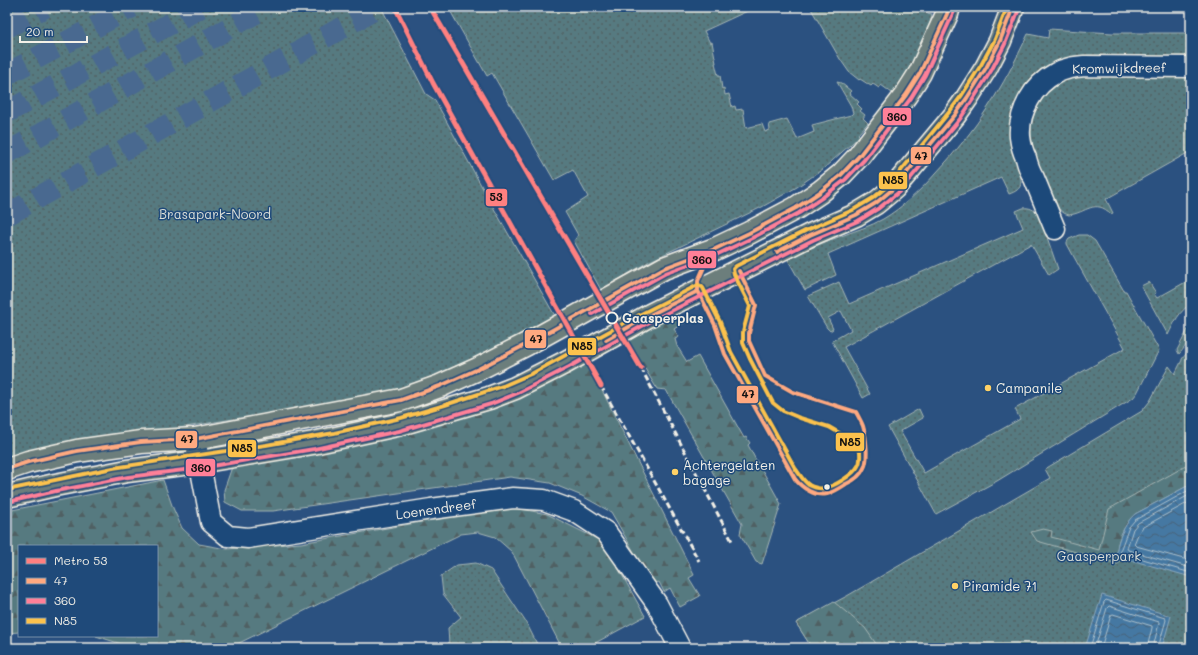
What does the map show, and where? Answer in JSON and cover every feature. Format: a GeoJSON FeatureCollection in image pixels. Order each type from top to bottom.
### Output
{"type":"FeatureCollection","features":[{"type":"Feature","properties":{"kind":"main road"},"geometry":{"type":"LineString","coordinates":[[7,496],[127,471],[199,462],[313,443],[397,425],[489,398],[515,388],[566,362],[650,315],[810,235],[856,215],[876,203],[894,188],[955,115],[986,68],[1000,41],[1013,7]]}},
{"type":"Feature","properties":{"kind":"main road"},"geometry":{"type":"LineString","coordinates":[[7,469],[28,462],[77,451],[142,442],[195,439],[401,400],[478,370],[664,268],[722,246],[750,233],[820,192],[841,175],[859,156],[906,96],[920,73],[948,10]]}},
{"type":"Feature","properties":{"kind":"street","name":"Kromwijkdreef"},"geometry":{"type":"LineString","coordinates":[[1055,229],[1031,173],[1020,139],[1022,118],[1034,92],[1041,84],[1057,73],[1075,67],[1191,67]]}},
{"type":"Feature","properties":{"kind":"street","name":"Loenendreef"},"geometry":{"type":"LineString","coordinates":[[195,439],[211,522],[228,536],[248,538],[431,509],[513,498],[544,500],[574,511],[606,532],[657,604],[680,648]]}},
{"type":"Feature","properties":{"kind":"green space","name":"Brasapark-Noord"},"geometry":{"type":"Polygon","coordinates":[[[7,7],[381,7],[426,94],[435,100],[488,198],[555,316],[465,364],[408,386],[386,392],[318,406],[172,429],[7,459],[7,7]]]}},
{"type":"Feature","properties":{"kind":"green space"},"geometry":{"type":"Polygon","coordinates":[[[448,7],[756,7],[704,31],[710,43],[712,42],[715,63],[718,75],[720,75],[722,89],[724,88],[725,95],[729,94],[732,107],[735,106],[736,110],[743,109],[746,128],[762,124],[765,132],[770,130],[769,124],[787,119],[797,139],[814,132],[812,125],[851,115],[853,113],[851,106],[837,82],[841,83],[851,91],[849,93],[859,102],[857,104],[862,109],[860,111],[865,115],[863,118],[868,123],[858,134],[860,136],[823,169],[797,187],[762,207],[648,262],[601,290],[574,241],[578,235],[565,212],[588,197],[573,170],[554,180],[492,73],[487,76],[448,7]]]}},
{"type":"Feature","properties":{"kind":"green space"},"geometry":{"type":"Polygon","coordinates":[[[810,7],[918,7],[917,11],[932,14],[930,24],[917,54],[892,93],[881,85],[879,88],[873,84],[871,86],[860,79],[859,80],[849,72],[810,7]]]}},
{"type":"Feature","properties":{"kind":"green space"},"geometry":{"type":"Polygon","coordinates":[[[1074,7],[1191,7],[1191,9],[1132,10],[1074,7]]]}},
{"type":"Feature","properties":{"kind":"green space"},"geometry":{"type":"Polygon","coordinates":[[[1049,29],[1112,33],[1191,33],[1191,56],[1133,57],[1085,55],[1056,61],[1043,69],[1024,89],[1012,116],[1010,130],[1011,144],[1021,179],[1020,187],[1017,190],[1009,194],[1001,177],[828,254],[836,275],[805,290],[788,260],[802,252],[864,228],[890,215],[911,198],[951,157],[977,124],[999,90],[1019,54],[1028,34],[1048,38],[1049,29]]]}},
{"type":"Feature","properties":{"kind":"green space"},"geometry":{"type":"Polygon","coordinates":[[[1099,76],[1191,77],[1191,151],[1106,199],[1113,213],[1111,214],[1100,207],[1095,207],[1069,215],[1060,210],[1057,206],[1034,151],[1031,132],[1032,122],[1038,104],[1050,90],[1058,84],[1074,78],[1099,76]]]}},
{"type":"Feature","properties":{"kind":"green space"},"geometry":{"type":"Polygon","coordinates":[[[1023,208],[1032,209],[1039,214],[1058,269],[1049,275],[1031,244],[844,347],[870,394],[863,398],[832,341],[851,330],[841,311],[828,318],[833,329],[830,331],[808,296],[839,282],[849,304],[1023,228],[1016,211],[1023,208]]]}},
{"type":"Feature","properties":{"kind":"green space"},"geometry":{"type":"Polygon","coordinates":[[[1079,235],[1087,235],[1095,241],[1124,291],[1126,291],[1159,350],[1137,393],[1133,398],[997,481],[936,514],[888,427],[919,409],[923,418],[900,431],[924,473],[1020,419],[1015,409],[1125,348],[1067,244],[1069,239],[1079,235]]]}},
{"type":"Feature","properties":{"kind":"green space"},"geometry":{"type":"Polygon","coordinates":[[[1191,279],[1191,304],[1180,314],[1168,335],[1141,286],[1149,282],[1156,293],[1154,294],[1157,298],[1191,279]]]}},
{"type":"Feature","properties":{"kind":"green space"},"geometry":{"type":"Polygon","coordinates":[[[680,317],[689,320],[674,329],[679,337],[675,339],[677,346],[687,362],[698,356],[744,438],[746,437],[750,443],[748,445],[758,464],[761,463],[763,467],[761,468],[781,504],[762,564],[756,562],[740,534],[742,524],[666,390],[657,389],[628,340],[665,320],[680,317]]]}},
{"type":"Feature","properties":{"kind":"green space"},"geometry":{"type":"Polygon","coordinates":[[[1191,324],[1188,340],[1185,347],[1179,354],[1177,350],[1191,324]]]}},
{"type":"Feature","properties":{"kind":"green space","name":"Gaasperpark"},"geometry":{"type":"Polygon","coordinates":[[[1191,344],[1191,648],[812,648],[796,623],[847,596],[1050,478],[1045,469],[1142,411],[1150,401],[1169,366],[1175,374],[1191,344]]]}},
{"type":"Feature","properties":{"kind":"green space"},"geometry":{"type":"Polygon","coordinates":[[[588,362],[694,575],[689,578],[700,596],[680,607],[670,588],[664,592],[659,582],[653,585],[611,512],[582,496],[550,483],[510,477],[273,511],[242,511],[225,502],[224,490],[232,467],[465,417],[519,398],[588,362]]]}},
{"type":"Feature","properties":{"kind":"green space"},"geometry":{"type":"Polygon","coordinates":[[[1191,463],[1191,484],[1135,514],[1128,522],[1119,540],[1117,551],[1118,556],[1120,557],[1118,564],[1037,541],[1031,532],[1043,529],[1052,531],[1051,537],[1099,550],[1109,509],[1191,463]]]}},
{"type":"Feature","properties":{"kind":"green space"},"geometry":{"type":"Polygon","coordinates":[[[163,480],[182,528],[199,544],[227,549],[301,543],[479,512],[516,508],[547,514],[601,541],[645,616],[586,648],[562,648],[512,552],[495,537],[478,532],[461,534],[229,648],[134,648],[99,637],[158,637],[158,545],[18,545],[18,632],[7,633],[7,511],[163,480]]]}},
{"type":"Feature","properties":{"kind":"green space"},"geometry":{"type":"Polygon","coordinates":[[[476,563],[491,570],[527,624],[539,648],[428,648],[434,644],[449,645],[448,628],[461,617],[443,594],[441,576],[457,565],[476,563]]]}},
{"type":"Feature","properties":{"kind":"green space"},"geometry":{"type":"Polygon","coordinates":[[[834,602],[865,628],[879,648],[812,648],[796,623],[834,602]]]}},
{"type":"Feature","properties":{"kind":"water"},"geometry":{"type":"Polygon","coordinates":[[[1191,484],[1191,577],[1117,555],[1119,539],[1128,522],[1135,514],[1191,484]]]}},
{"type":"Feature","properties":{"kind":"water"},"geometry":{"type":"Polygon","coordinates":[[[1102,595],[1171,616],[1162,648],[1085,648],[1102,595]]]}},
{"type":"Feature","properties":{"kind":"tunnel"},"geometry":{"type":"LineString","coordinates":[[7,27],[45,7]]}},
{"type":"Feature","properties":{"kind":"tunnel"},"geometry":{"type":"LineString","coordinates":[[7,74],[132,7]]}},
{"type":"Feature","properties":{"kind":"tunnel"},"geometry":{"type":"LineString","coordinates":[[7,112],[201,7]]}},
{"type":"Feature","properties":{"kind":"tunnel"},"geometry":{"type":"LineString","coordinates":[[7,153],[266,7]]}},
{"type":"Feature","properties":{"kind":"tunnel"},"geometry":{"type":"LineString","coordinates":[[7,215],[379,7]]}},
{"type":"Feature","properties":{"kind":"railway"},"geometry":{"type":"LineString","coordinates":[[641,368],[732,541]]}},
{"type":"Feature","properties":{"kind":"railway"},"geometry":{"type":"LineString","coordinates":[[601,386],[699,561]]}},
{"type":"Feature","properties":{"kind":"metro line","name":"53"},"geometry":{"type":"LineString","coordinates":[[395,7],[433,83],[601,386]]}},
{"type":"Feature","properties":{"kind":"metro line","name":"53"},"geometry":{"type":"LineString","coordinates":[[430,7],[641,368]]}},
{"type":"Feature","properties":{"kind":"transit line","name":"47"},"geometry":{"type":"LineString","coordinates":[[7,469],[28,462],[77,451],[141,442],[195,439],[401,400],[440,386],[478,369],[527,344],[664,268],[715,249],[749,233],[796,208],[820,192],[841,175],[859,156],[906,95],[920,73],[949,7]]}},
{"type":"Feature","properties":{"kind":"transit line","name":"N85"},"geometry":{"type":"LineString","coordinates":[[7,490],[113,468],[266,445],[334,433],[401,418],[445,405],[503,386],[533,373],[639,315],[698,285],[703,288],[720,322],[731,352],[795,468],[809,485],[816,488],[828,487],[838,483],[856,469],[860,463],[860,451],[841,434],[829,427],[783,411],[773,403],[743,343],[743,332],[750,306],[733,269],[736,266],[807,230],[853,210],[873,198],[890,184],[962,95],[995,39],[1007,7]]}},
{"type":"Feature","properties":{"kind":"transit line","name":"47"},"geometry":{"type":"LineString","coordinates":[[777,252],[810,235],[856,215],[876,203],[894,188],[955,115],[967,98],[986,68],[1000,41],[1013,7]]}},
{"type":"Feature","properties":{"kind":"transit line","name":"360"},"geometry":{"type":"LineString","coordinates":[[592,314],[666,273],[718,254],[752,238],[799,213],[845,180],[864,160],[911,98],[925,75],[955,9]]}},
{"type":"Feature","properties":{"kind":"transit line","name":"360"},"geometry":{"type":"LineString","coordinates":[[8,502],[128,477],[200,468],[314,449],[399,431],[491,404],[518,393],[569,367],[653,320],[813,240],[858,221],[879,208],[899,192],[960,119],[991,71],[1005,44],[1019,9]]}},
{"type":"Feature","properties":{"kind":"transit line","name":"47"},"geometry":{"type":"LineString","coordinates":[[708,258],[698,281],[698,291],[715,325],[725,354],[795,479],[801,486],[813,493],[822,495],[837,490],[861,473],[866,464],[867,453],[863,426],[856,412],[793,392],[765,376],[749,341],[749,333],[756,305],[739,271]]}},
{"type":"Feature","properties":{"kind":"transit line","name":"47"},"geometry":{"type":"LineString","coordinates":[[606,340],[650,315],[698,291]]}},
{"type":"Feature","properties":{"kind":"place","name":"Gaasperplas"},"geometry":{"type":"Point","coordinates":[612,318]}},
{"type":"Feature","properties":{"kind":"place","name":"Campanile"},"geometry":{"type":"Point","coordinates":[988,388]}},
{"type":"Feature","properties":{"kind":"place","name":"Achtergelaten bagage"},"geometry":{"type":"Point","coordinates":[675,472]}},
{"type":"Feature","properties":{"kind":"place","name":"Piramide 71"},"geometry":{"type":"Point","coordinates":[955,586]}}]}
